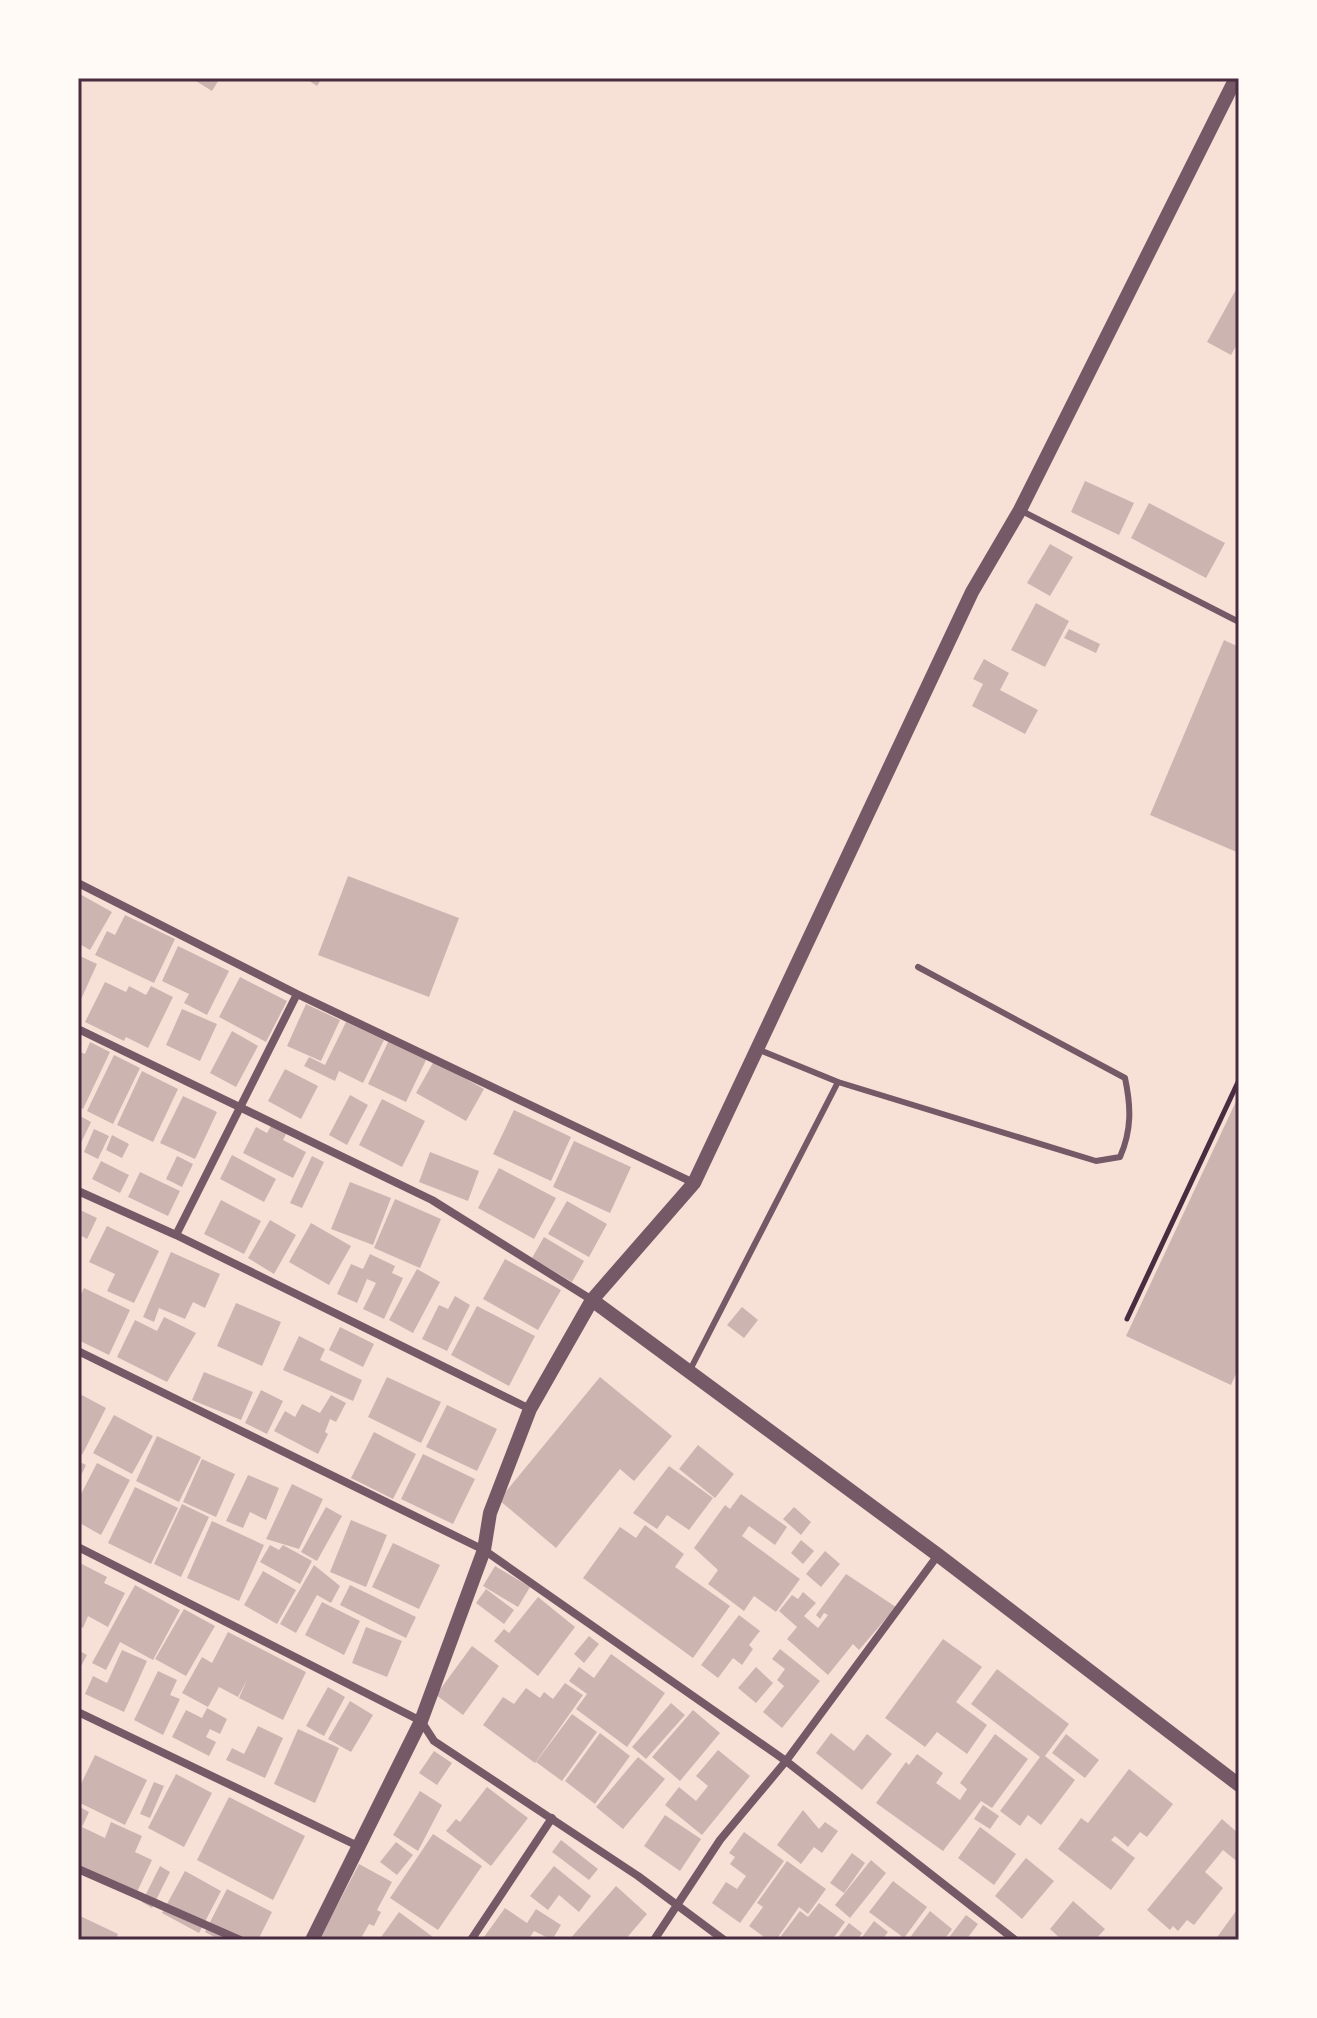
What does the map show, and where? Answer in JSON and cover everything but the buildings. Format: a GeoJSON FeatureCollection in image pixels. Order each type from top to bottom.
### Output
{"type":"FeatureCollection","features":[{"type":"Feature","properties":{"kind":"street"},"geometry":{"type":"LineString","coordinates":[[312,1940],[421,1721],[484,1550],[490,1513],[530,1409],[592,1300],[694,1183],[972,592],[1020,510],[1236,78]]}},
{"type":"Feature","properties":{"kind":"street"},"geometry":{"type":"LineString","coordinates":[[78,883],[297,994],[694,1183]]}},
{"type":"Feature","properties":{"kind":"street"},"geometry":{"type":"LineString","coordinates":[[176,1235],[297,994]]}},
{"type":"Feature","properties":{"kind":"street"},"geometry":{"type":"LineString","coordinates":[[78,1029],[432,1200],[592,1300],[938,1555],[1239,1785]]}},
{"type":"Feature","properties":{"kind":"street"},"geometry":{"type":"LineString","coordinates":[[78,1191],[176,1235],[530,1409]]}},
{"type":"Feature","properties":{"kind":"street"},"geometry":{"type":"LineString","coordinates":[[78,1351],[484,1550],[786,1761],[1015,1940]]}},
{"type":"Feature","properties":{"kind":"street"},"geometry":{"type":"LineString","coordinates":[[78,1547],[421,1721],[434,1741],[678,1904],[724,1940]]}},
{"type":"Feature","properties":{"kind":"street"},"geometry":{"type":"LineString","coordinates":[[654,1940],[720,1840],[786,1761],[938,1555]]}},
{"type":"Feature","properties":{"kind":"street"},"geometry":{"type":"LineString","coordinates":[[78,1712],[358,1846]]}},
{"type":"Feature","properties":{"kind":"street"},"geometry":{"type":"LineString","coordinates":[[471,1940],[552,1818]]}},
{"type":"Feature","properties":{"kind":"street"},"geometry":{"type":"LineString","coordinates":[[78,1869],[240,1940]]}},
{"type":"Feature","properties":{"kind":"lane"},"geometry":{"type":"LineString","coordinates":[[1020,510],[1239,622]]}},
{"type":"Feature","properties":{"kind":"lane"},"geometry":{"type":"LineString","coordinates":[[757,1049],[838,1082],[1096,1161],[1120,1157],[1130,1126],[1131,1102],[1125,1078],[918,967]]}},
{"type":"Feature","properties":{"kind":"lane"},"geometry":{"type":"LineString","coordinates":[[688,1373],[838,1082]]}},
{"type":"Feature","properties":{"kind":"path"},"geometry":{"type":"LineString","coordinates":[[1127,1319],[1239,1080]]}}]}
